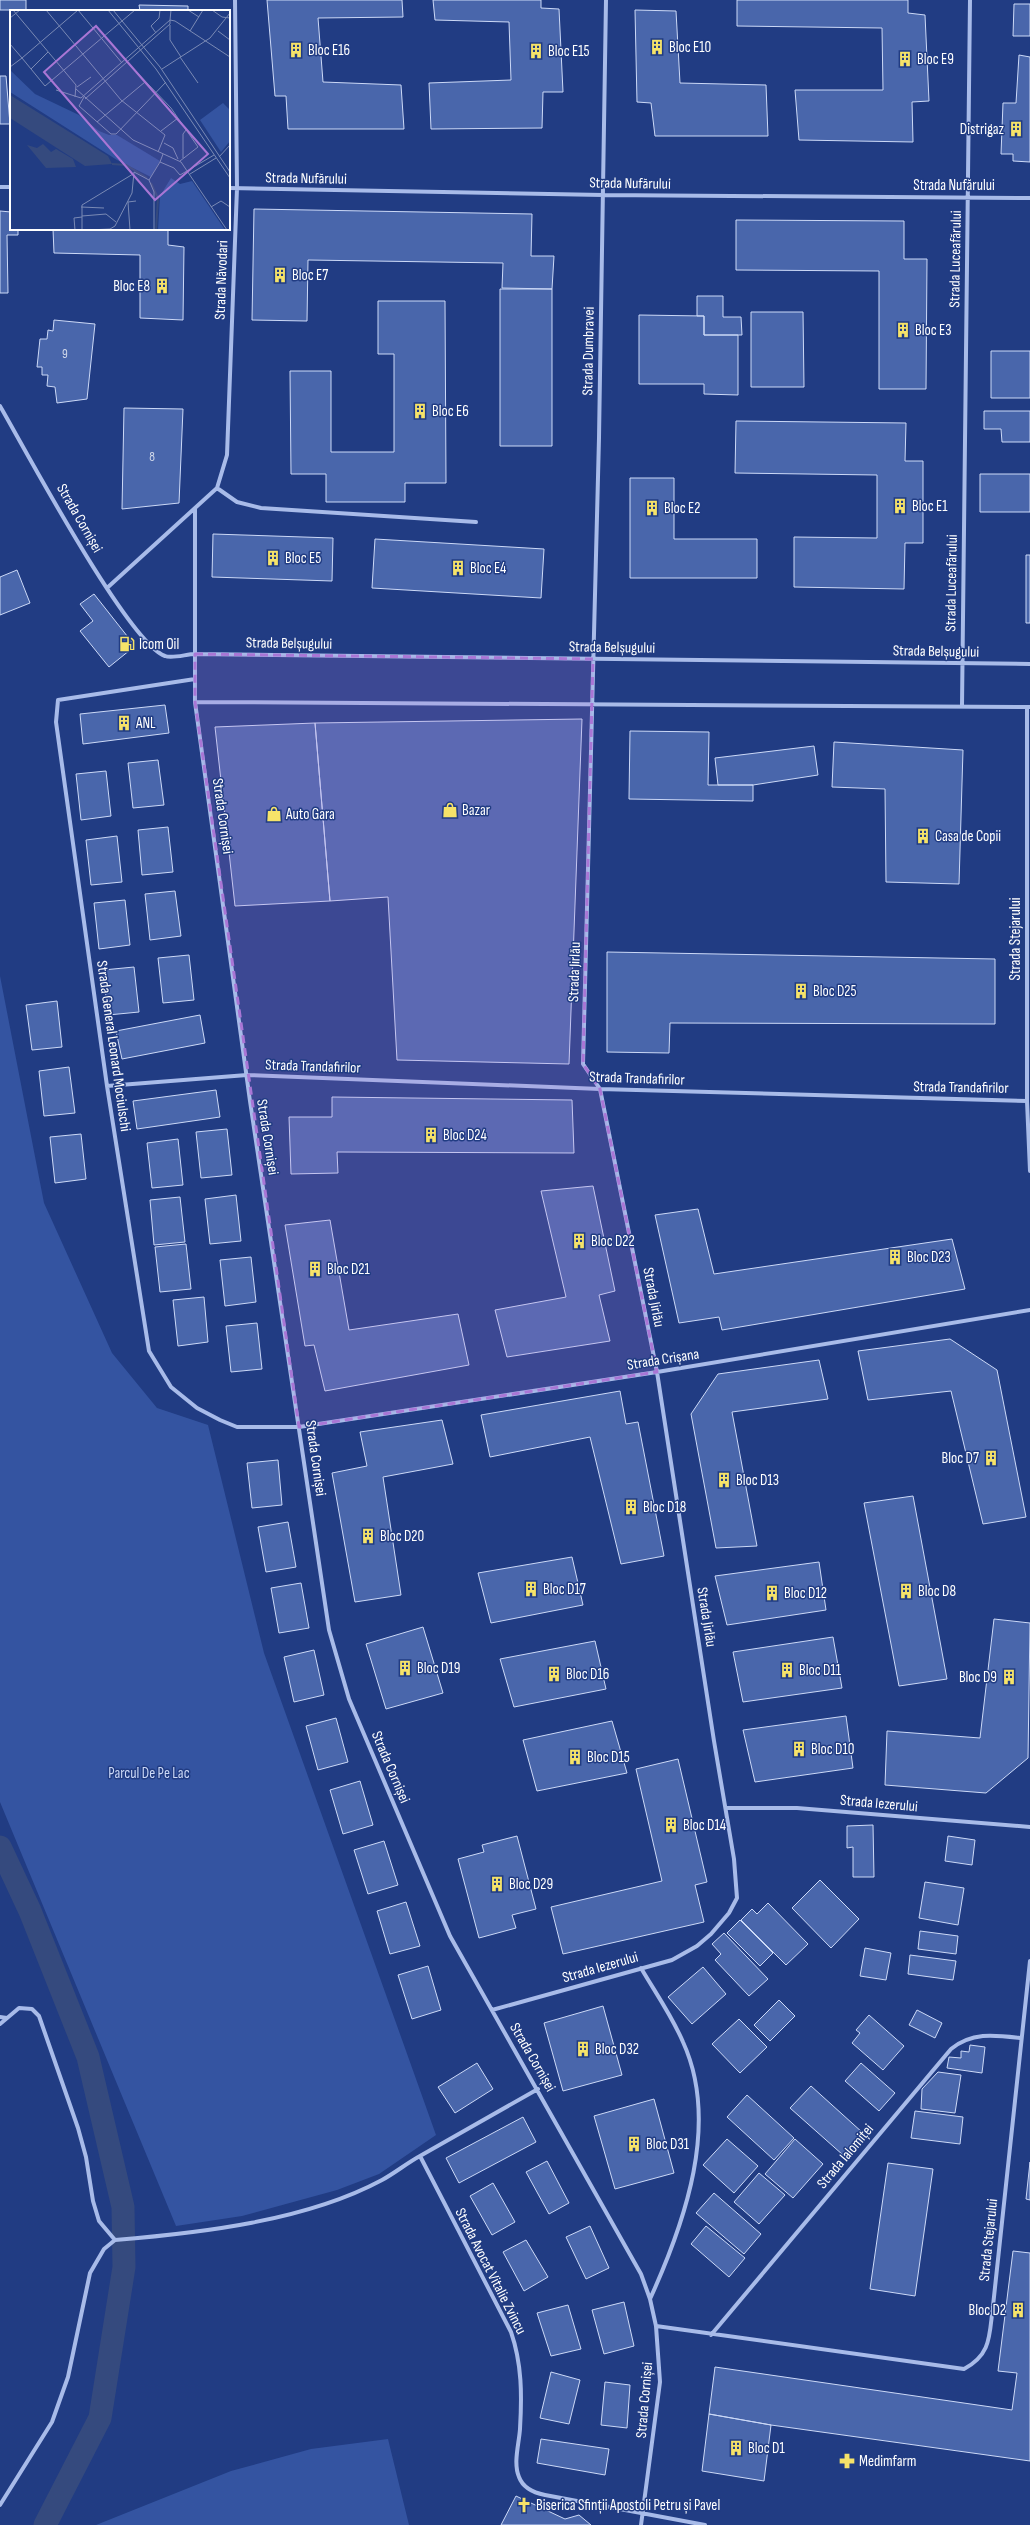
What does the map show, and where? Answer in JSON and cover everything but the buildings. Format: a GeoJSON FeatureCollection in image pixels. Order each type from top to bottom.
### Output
{"type":"FeatureCollection","features":[{"type":"Feature","properties":{"kind":"street","name":"Strada Năvodari"},"geometry":{"type":"LineString","coordinates":[[107,588],[195,509],[216,488],[227,455],[236,188],[235,0]]}},
{"type":"Feature","properties":{"kind":"street","name":"Strada Dumbravei"},"geometry":{"type":"LineString","coordinates":[[591,703],[606,0]]}},
{"type":"Feature","properties":{"kind":"street","name":"Strada Luceafărului"},"geometry":{"type":"LineString","coordinates":[[962,706],[970,0]]}},
{"type":"Feature","properties":{"kind":"street","name":"Strada Nufărului"},"geometry":{"type":"LineString","coordinates":[[230,188],[603,195],[1030,198]]}},
{"type":"Feature","properties":{"kind":"street","name":"Strada Cornișei"},"geometry":{"type":"LineString","coordinates":[[0,406],[107,588],[147,644],[165,656],[195,654],[195,702],[247,1075],[329,1630],[349,1699],[450,1936],[538,2089],[641,2274],[650,2299],[656,2326],[660,2382],[641,2525]]}},
{"type":"Feature","properties":{"kind":"street"},"geometry":{"type":"LineString","coordinates":[[216,488],[237,502],[261,508],[476,522]]}},
{"type":"Feature","properties":{"kind":"street"},"geometry":{"type":"LineString","coordinates":[[195,509],[195,654]]}},
{"type":"Feature","properties":{"kind":"street","name":"Strada Belșugului"},"geometry":{"type":"LineString","coordinates":[[195,654],[1030,664]]}},
{"type":"Feature","properties":{"kind":"street","name":"Strada General Leonard Mociulschi"},"geometry":{"type":"LineString","coordinates":[[195,679],[58,700],[56,710],[107,1086],[149,1350],[171,1387],[196,1408],[237,1427],[299,1426]]}},
{"type":"Feature","properties":{"kind":"street"},"geometry":{"type":"LineString","coordinates":[[195,702],[591,703],[1028,707]]}},
{"type":"Feature","properties":{"kind":"street","name":"Strada Jirlău"},"geometry":{"type":"LineString","coordinates":[[591,703],[583,1064],[600,1090],[657,1372],[734,1859],[736,1898]]}},
{"type":"Feature","properties":{"kind":"street","name":"Strada Stejarului"},"geometry":{"type":"LineString","coordinates":[[1028,707],[1027,1101],[1030,1171]]}},
{"type":"Feature","properties":{"kind":"street","name":"Strada Trandafirilor"},"geometry":{"type":"LineString","coordinates":[[107,1086],[247,1075],[600,1090],[1027,1101]]}},
{"type":"Feature","properties":{"kind":"street","name":"Strada Crișana"},"geometry":{"type":"LineString","coordinates":[[299,1426],[657,1372],[1030,1310]]}},
{"type":"Feature","properties":{"kind":"street","name":"Strada Iezerului"},"geometry":{"type":"LineString","coordinates":[[726,1808],[797,1808],[1030,1827]]}},
{"type":"Feature","properties":{"kind":"street","name":"Strada Iezerului"},"geometry":{"type":"LineString","coordinates":[[492,2010],[672,1960],[697,1946],[711,1934],[729,1914],[736,1898]]}},
{"type":"Feature","properties":{"kind":"street","name":"Strada Stejarului"},"geometry":{"type":"LineString","coordinates":[[656,2326],[964,2369],[978,2362],[987,2347],[993,2306],[1020,2038],[1030,1961]]}},
{"type":"Feature","properties":{"kind":"street"},"geometry":{"type":"LineString","coordinates":[[641,1968],[683,2042],[696,2084],[699,2123],[695,2159],[675,2239],[650,2299]]}},
{"type":"Feature","properties":{"kind":"street"},"geometry":{"type":"LineString","coordinates":[[0,2024],[19,2008],[32,2009],[39,2016],[78,2128],[86,2157],[93,2201],[99,2221],[115,2240]]}},
{"type":"Feature","properties":{"kind":"street"},"geometry":{"type":"LineString","coordinates":[[0,2017],[7,2018]]}},
{"type":"Feature","properties":{"kind":"street","name":"Strada Ialomiței"},"geometry":{"type":"LineString","coordinates":[[711,2334],[950,2049],[961,2041],[976,2036],[995,2035],[1020,2038]]}},
{"type":"Feature","properties":{"kind":"street"},"geometry":{"type":"LineString","coordinates":[[0,2505],[52,2422],[68,2377],[90,2273],[104,2249],[115,2240],[215,2229],[294,2212],[340,2198],[381,2180],[420,2156],[538,2089]]}},
{"type":"Feature","properties":{"kind":"street","name":"Strada Avocat Vitalie Zvincu"},"geometry":{"type":"LineString","coordinates":[[420,2156],[510,2332],[518,2353],[521,2403],[516,2466],[519,2478],[526,2487],[536,2493],[642,2515],[705,2525]]}},
{"type":"Feature","properties":{"kind":"highlighted area"},"geometry":{"type":"Polygon","coordinates":[[[195,654],[593,659],[583,1064],[600,1089],[657,1372],[299,1427],[195,702],[195,654]]]}},
{"type":"Feature","properties":{"kind":"green space","name":"Parcul De Pe Lac"},"geometry":{"type":"Polygon","coordinates":[[[0,976],[44,1203],[112,1353],[157,1408],[208,1425],[264,1653],[436,2135],[379,2174],[337,2190],[242,2216],[176,2226],[0,1802],[0,976]]]}},
{"type":"Feature","properties":{"kind":"green space"},"geometry":{"type":"Polygon","coordinates":[[[388,2439],[409,2525],[96,2525],[231,2471],[311,2449],[388,2439]]]}},
{"type":"Feature","properties":{"kind":"waterway"},"geometry":{"type":"LineString","coordinates":[[0,1847],[30,1911],[88,2057],[123,2207],[124,2267],[100,2418],[45,2525]]}},
{"type":"Feature","properties":{"kind":"place","name":"Bloc E10"},"geometry":{"type":"Point","coordinates":[657,47]}},
{"type":"Feature","properties":{"kind":"place","name":"Bloc E16"},"geometry":{"type":"Point","coordinates":[296,50]}},
{"type":"Feature","properties":{"kind":"place","name":"Bloc E15"},"geometry":{"type":"Point","coordinates":[536,51]}},
{"type":"Feature","properties":{"kind":"place","name":"Bloc E9"},"geometry":{"type":"Point","coordinates":[905,59]}},
{"type":"Feature","properties":{"kind":"place","name":"Distrigaz"},"geometry":{"type":"Point","coordinates":[1016,129]}},
{"type":"Feature","properties":{"kind":"place","name":"Bloc E7"},"geometry":{"type":"Point","coordinates":[280,275]}},
{"type":"Feature","properties":{"kind":"place","name":"Bloc E8"},"geometry":{"type":"Point","coordinates":[162,286]}},
{"type":"Feature","properties":{"kind":"place","name":"Bloc E3"},"geometry":{"type":"Point","coordinates":[903,330]}},
{"type":"Feature","properties":{"kind":"place","name":"Bloc E6"},"geometry":{"type":"Point","coordinates":[420,411]}},
{"type":"Feature","properties":{"kind":"place","name":"Bloc E1"},"geometry":{"type":"Point","coordinates":[900,506]}},
{"type":"Feature","properties":{"kind":"place","name":"Bloc E2"},"geometry":{"type":"Point","coordinates":[652,508]}},
{"type":"Feature","properties":{"kind":"place","name":"Bloc E5"},"geometry":{"type":"Point","coordinates":[273,558]}},
{"type":"Feature","properties":{"kind":"place","name":"Bloc E4"},"geometry":{"type":"Point","coordinates":[458,568]}},
{"type":"Feature","properties":{"kind":"place","name":"Icom Oil"},"geometry":{"type":"Point","coordinates":[127,644]}},
{"type":"Feature","properties":{"kind":"place","name":"ANL"},"geometry":{"type":"Point","coordinates":[124,723]}},
{"type":"Feature","properties":{"kind":"place","name":"Bazar"},"geometry":{"type":"Point","coordinates":[450,810]}},
{"type":"Feature","properties":{"kind":"place","name":"Auto Gara"},"geometry":{"type":"Point","coordinates":[274,814]}},
{"type":"Feature","properties":{"kind":"place","name":"Casa de Copii"},"geometry":{"type":"Point","coordinates":[923,836]}},
{"type":"Feature","properties":{"kind":"place","name":"Bloc D25"},"geometry":{"type":"Point","coordinates":[801,991]}},
{"type":"Feature","properties":{"kind":"place","name":"Bloc D24"},"geometry":{"type":"Point","coordinates":[431,1135]}},
{"type":"Feature","properties":{"kind":"place","name":"Bloc D22"},"geometry":{"type":"Point","coordinates":[579,1241]}},
{"type":"Feature","properties":{"kind":"place","name":"Bloc D23"},"geometry":{"type":"Point","coordinates":[895,1257]}},
{"type":"Feature","properties":{"kind":"place","name":"Bloc D21"},"geometry":{"type":"Point","coordinates":[315,1269]}},
{"type":"Feature","properties":{"kind":"place","name":"Bloc D7"},"geometry":{"type":"Point","coordinates":[991,1458]}},
{"type":"Feature","properties":{"kind":"place","name":"Bloc D13"},"geometry":{"type":"Point","coordinates":[724,1480]}},
{"type":"Feature","properties":{"kind":"place","name":"Bloc D18"},"geometry":{"type":"Point","coordinates":[631,1507]}},
{"type":"Feature","properties":{"kind":"place","name":"Bloc D20"},"geometry":{"type":"Point","coordinates":[368,1536]}},
{"type":"Feature","properties":{"kind":"place","name":"Bloc D17"},"geometry":{"type":"Point","coordinates":[531,1589]}},
{"type":"Feature","properties":{"kind":"place","name":"Bloc D8"},"geometry":{"type":"Point","coordinates":[906,1591]}},
{"type":"Feature","properties":{"kind":"place","name":"Bloc D12"},"geometry":{"type":"Point","coordinates":[772,1593]}},
{"type":"Feature","properties":{"kind":"place","name":"Bloc D19"},"geometry":{"type":"Point","coordinates":[405,1668]}},
{"type":"Feature","properties":{"kind":"place","name":"Bloc D11"},"geometry":{"type":"Point","coordinates":[787,1670]}},
{"type":"Feature","properties":{"kind":"place","name":"Bloc D16"},"geometry":{"type":"Point","coordinates":[554,1674]}},
{"type":"Feature","properties":{"kind":"place","name":"Bloc D9"},"geometry":{"type":"Point","coordinates":[1009,1677]}},
{"type":"Feature","properties":{"kind":"place","name":"Bloc D10"},"geometry":{"type":"Point","coordinates":[799,1749]}},
{"type":"Feature","properties":{"kind":"place","name":"Bloc D15"},"geometry":{"type":"Point","coordinates":[575,1757]}},
{"type":"Feature","properties":{"kind":"place","name":"Bloc D14"},"geometry":{"type":"Point","coordinates":[671,1825]}},
{"type":"Feature","properties":{"kind":"place","name":"Bloc D29"},"geometry":{"type":"Point","coordinates":[497,1884]}},
{"type":"Feature","properties":{"kind":"place","name":"Bloc D32"},"geometry":{"type":"Point","coordinates":[583,2049]}},
{"type":"Feature","properties":{"kind":"place","name":"Bloc D31"},"geometry":{"type":"Point","coordinates":[634,2144]}},
{"type":"Feature","properties":{"kind":"place","name":"Bloc D2"},"geometry":{"type":"Point","coordinates":[1018,2310]}},
{"type":"Feature","properties":{"kind":"place","name":"Bloc D1"},"geometry":{"type":"Point","coordinates":[736,2448]}},
{"type":"Feature","properties":{"kind":"place","name":"Medimfarm"},"geometry":{"type":"Point","coordinates":[847,2461]}},
{"type":"Feature","properties":{"kind":"place","name":"Biserica Sfinții Apostoli Petru și Pavel"},"geometry":{"type":"Point","coordinates":[524,2505]}}]}
